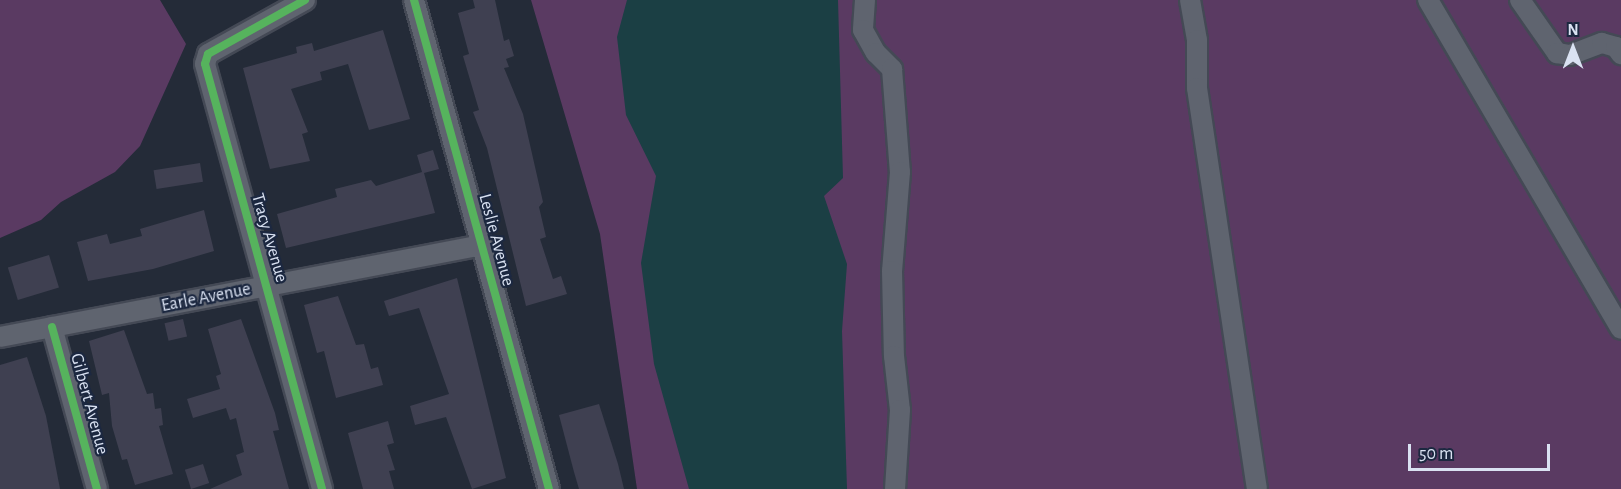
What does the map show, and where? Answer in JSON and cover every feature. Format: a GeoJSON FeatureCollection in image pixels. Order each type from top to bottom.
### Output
{"type":"FeatureCollection","features":[{"type":"Feature","properties":{"kind":"street","name":"Tracy Avenue"},"geometry":{"type":"LineString","coordinates":[[305,0],[208,54],[205,64],[322,489]]}},
{"type":"Feature","properties":{"kind":"street","name":"Leslie Avenue"},"geometry":{"type":"LineString","coordinates":[[414,0],[549,489]]}},
{"type":"Feature","properties":{"kind":"street"},"geometry":{"type":"LineString","coordinates":[[865,0],[863,30],[876,53],[892,69],[900,172],[892,271],[894,356],[900,410],[895,489]]}},
{"type":"Feature","properties":{"kind":"street"},"geometry":{"type":"LineString","coordinates":[[1190,0],[1197,40],[1197,88],[1257,489]]}},
{"type":"Feature","properties":{"kind":"street"},"geometry":{"type":"LineString","coordinates":[[1428,0],[1621,329]]}},
{"type":"Feature","properties":{"kind":"street"},"geometry":{"type":"LineString","coordinates":[[1520,0],[1557,53],[1570,55],[1602,43],[1616,47],[1621,54]]}},
{"type":"Feature","properties":{"kind":"street","name":"Earle Avenue"},"geometry":{"type":"LineString","coordinates":[[0,337],[482,245]]}},
{"type":"Feature","properties":{"kind":"street","name":"Gilbert Avenue"},"geometry":{"type":"LineString","coordinates":[[52,327],[97,489]]}},
{"type":"Feature","properties":{"kind":"shaded area"},"geometry":{"type":"Polygon","coordinates":[[[0,0],[160,0],[186,44],[140,146],[115,172],[61,202],[41,220],[0,238],[0,0]]]}},
{"type":"Feature","properties":{"kind":"shaded area"},"geometry":{"type":"Polygon","coordinates":[[[531,0],[1621,0],[1621,489],[637,489],[600,234],[531,0]]]}},
{"type":"Feature","properties":{"kind":"shaded area"},"geometry":{"type":"Polygon","coordinates":[[[627,0],[838,0],[843,178],[824,196],[847,264],[842,331],[847,489],[689,489],[654,364],[641,263],[656,176],[626,115],[617,37],[627,0]]]}},
{"type":"Feature","properties":{"kind":"building"},"geometry":{"type":"Polygon","coordinates":[[[473,0],[495,0],[504,41],[509,39],[514,56],[506,59],[509,67],[504,68],[523,114],[543,202],[539,207],[546,237],[540,239],[553,279],[561,276],[567,294],[526,306],[487,148],[473,112],[479,110],[463,56],[469,54],[458,13],[475,8],[473,0]]]}},
{"type":"Feature","properties":{"kind":"building"},"geometry":{"type":"Polygon","coordinates":[[[383,30],[410,119],[369,130],[348,64],[320,72],[322,80],[291,89],[308,132],[302,134],[310,161],[270,169],[243,68],[297,53],[296,47],[312,43],[314,51],[383,30]]]}},
{"type":"Feature","properties":{"kind":"building"},"geometry":{"type":"Polygon","coordinates":[[[433,150],[439,169],[424,173],[435,213],[286,248],[277,214],[337,197],[335,189],[371,180],[376,186],[422,172],[417,155],[433,150]]]}},
{"type":"Feature","properties":{"kind":"building"},"geometry":{"type":"Polygon","coordinates":[[[200,163],[203,182],[157,189],[154,170],[200,163]]]}},
{"type":"Feature","properties":{"kind":"building"},"geometry":{"type":"Polygon","coordinates":[[[204,210],[214,251],[153,269],[88,281],[77,242],[107,234],[110,244],[142,236],[140,229],[204,210]]]}},
{"type":"Feature","properties":{"kind":"building"},"geometry":{"type":"Polygon","coordinates":[[[49,255],[59,288],[18,300],[8,268],[49,255]]]}},
{"type":"Feature","properties":{"kind":"building"},"geometry":{"type":"Polygon","coordinates":[[[457,278],[506,478],[472,489],[446,417],[415,425],[410,406],[449,394],[419,308],[389,316],[384,301],[457,278]]]}},
{"type":"Feature","properties":{"kind":"building"},"geometry":{"type":"Polygon","coordinates":[[[338,296],[356,345],[364,344],[371,369],[378,367],[383,385],[336,398],[324,351],[317,353],[304,305],[338,296]]]}},
{"type":"Feature","properties":{"kind":"building"},"geometry":{"type":"Polygon","coordinates":[[[183,319],[187,337],[169,341],[164,323],[183,319]]]}},
{"type":"Feature","properties":{"kind":"building"},"geometry":{"type":"Polygon","coordinates":[[[241,319],[275,413],[279,430],[273,431],[289,489],[210,489],[242,475],[236,455],[244,452],[236,418],[230,420],[226,408],[193,418],[187,399],[220,389],[216,376],[221,374],[208,329],[241,319]]]}},
{"type":"Feature","properties":{"kind":"building"},"geometry":{"type":"Polygon","coordinates":[[[124,330],[147,394],[153,393],[155,409],[161,408],[163,425],[159,426],[173,474],[135,485],[127,459],[122,460],[112,426],[109,393],[102,395],[89,341],[124,330]]]}},
{"type":"Feature","properties":{"kind":"building"},"geometry":{"type":"Polygon","coordinates":[[[27,357],[46,416],[60,489],[0,489],[0,365],[27,357]]]}},
{"type":"Feature","properties":{"kind":"building"},"geometry":{"type":"Polygon","coordinates":[[[599,404],[624,489],[579,489],[559,415],[599,404]]]}},
{"type":"Feature","properties":{"kind":"building"},"geometry":{"type":"Polygon","coordinates":[[[388,421],[394,443],[387,445],[395,470],[389,471],[394,489],[363,489],[348,433],[388,421]]]}},
{"type":"Feature","properties":{"kind":"building"},"geometry":{"type":"Polygon","coordinates":[[[203,464],[209,483],[191,489],[185,470],[203,464]]]}},
{"type":"Feature","properties":{"kind":"cycle path"},"geometry":{"type":"LineString","coordinates":[[305,0],[208,54],[205,64],[322,489]]}},
{"type":"Feature","properties":{"kind":"cycle path"},"geometry":{"type":"LineString","coordinates":[[414,0],[549,489]]}},
{"type":"Feature","properties":{"kind":"cycle path"},"geometry":{"type":"LineString","coordinates":[[52,327],[97,489]]}}]}
